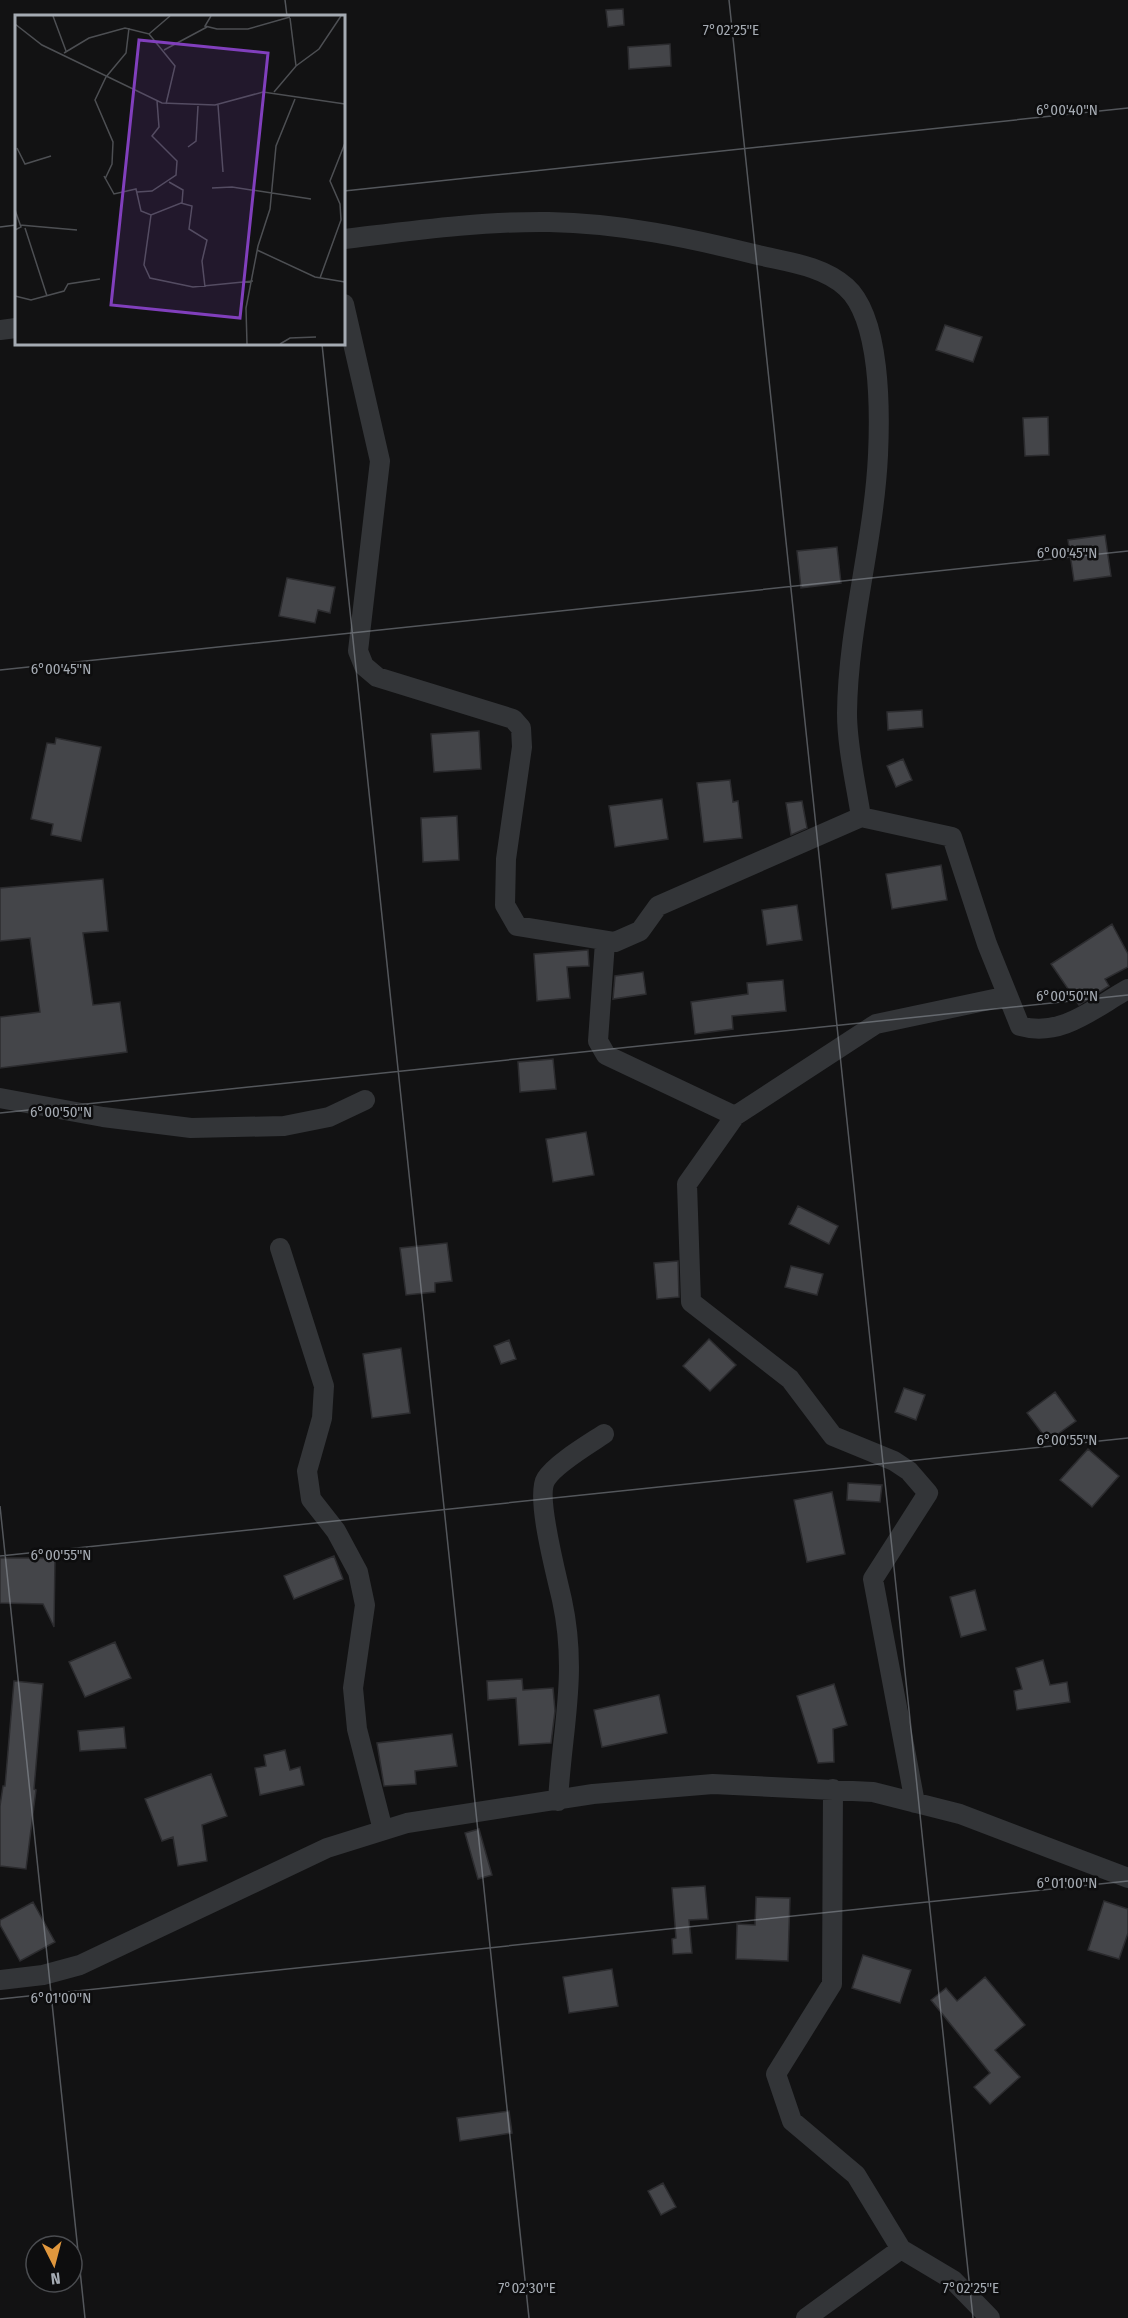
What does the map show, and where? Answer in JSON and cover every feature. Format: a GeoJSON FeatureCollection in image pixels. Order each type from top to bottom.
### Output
{"type":"FeatureCollection","features":[{"type":"Feature","properties":{"kind":"street"},"geometry":{"type":"LineString","coordinates":[[345,239],[432,229],[549,222],[623,229],[709,243],[815,269],[847,288],[861,310],[872,338],[877,377],[878,456],[853,640],[847,714],[861,818]]}},
{"type":"Feature","properties":{"kind":"street"},"geometry":{"type":"LineString","coordinates":[[345,308],[380,462],[358,651],[364,666],[377,677],[513,719],[521,728],[522,747],[506,859],[505,905],[516,926],[615,942],[640,931],[658,906],[861,818],[952,837],[987,944],[1020,1026],[1036,1031],[1060,1028],[1128,989]]}},
{"type":"Feature","properties":{"kind":"street"},"geometry":{"type":"LineString","coordinates":[[0,330],[15,328]]}},
{"type":"Feature","properties":{"kind":"street"},"geometry":{"type":"LineString","coordinates":[[605,942],[598,1041],[606,1055],[735,1116]]}},
{"type":"Feature","properties":{"kind":"street"},"geometry":{"type":"LineString","coordinates":[[915,1803],[873,1579],[928,1493],[909,1471],[894,1461],[833,1436],[790,1379],[691,1302],[687,1184],[735,1116],[876,1024],[1008,996]]}},
{"type":"Feature","properties":{"kind":"street"},"geometry":{"type":"LineString","coordinates":[[0,1098],[103,1117],[191,1128],[284,1126],[329,1117],[365,1100]]}},
{"type":"Feature","properties":{"kind":"street"},"geometry":{"type":"LineString","coordinates":[[280,1248],[324,1386],[322,1418],[307,1470],[311,1499],[336,1531],[358,1572],[365,1605],[352,1688],[357,1729],[383,1830]]}},
{"type":"Feature","properties":{"kind":"street"},"geometry":{"type":"LineString","coordinates":[[558,1801],[571,1671],[564,1612],[549,1539],[542,1490],[546,1478],[604,1434]]}},
{"type":"Feature","properties":{"kind":"street"},"geometry":{"type":"LineString","coordinates":[[0,1980],[43,1975],[80,1965],[327,1848],[383,1830],[407,1823],[485,1809],[558,1801],[593,1794],[713,1784],[873,1792],[960,1814],[1128,1878]]}},
{"type":"Feature","properties":{"kind":"street"},"geometry":{"type":"LineString","coordinates":[[833,1789],[832,1984],[776,2074],[792,2121],[856,2175],[902,2248],[953,2280],[990,2318]]}},
{"type":"Feature","properties":{"kind":"street"},"geometry":{"type":"LineString","coordinates":[[806,2318],[902,2248]]}},
{"type":"Feature","properties":{"kind":"building"},"geometry":{"type":"Polygon","coordinates":[[[623,9],[624,25],[608,27],[606,10],[623,9]]]}},
{"type":"Feature","properties":{"kind":"building"},"geometry":{"type":"Polygon","coordinates":[[[670,44],[671,66],[629,69],[628,47],[670,44]]]}},
{"type":"Feature","properties":{"kind":"building"},"geometry":{"type":"Polygon","coordinates":[[[945,325],[982,337],[973,362],[936,350],[945,325]]]}},
{"type":"Feature","properties":{"kind":"building"},"geometry":{"type":"Polygon","coordinates":[[[1048,417],[1049,455],[1025,456],[1023,418],[1048,417]]]}},
{"type":"Feature","properties":{"kind":"building"},"geometry":{"type":"Polygon","coordinates":[[[1105,535],[1111,576],[1074,581],[1068,540],[1105,535]]]}},
{"type":"Feature","properties":{"kind":"building"},"geometry":{"type":"Polygon","coordinates":[[[837,547],[841,583],[801,588],[797,551],[837,547]]]}},
{"type":"Feature","properties":{"kind":"building"},"geometry":{"type":"Polygon","coordinates":[[[287,578],[335,587],[330,613],[318,610],[315,623],[279,616],[287,578]]]}},
{"type":"Feature","properties":{"kind":"building"},"geometry":{"type":"Polygon","coordinates":[[[922,710],[923,727],[888,730],[887,712],[922,710]]]}},
{"type":"Feature","properties":{"kind":"building"},"geometry":{"type":"Polygon","coordinates":[[[479,731],[481,769],[434,772],[431,734],[479,731]]]}},
{"type":"Feature","properties":{"kind":"building"},"geometry":{"type":"Polygon","coordinates":[[[56,738],[101,747],[81,841],[51,835],[53,824],[31,819],[47,743],[55,744],[56,738]]]}},
{"type":"Feature","properties":{"kind":"building"},"geometry":{"type":"Polygon","coordinates":[[[903,759],[912,780],[896,787],[887,766],[903,759]]]}},
{"type":"Feature","properties":{"kind":"building"},"geometry":{"type":"Polygon","coordinates":[[[730,780],[733,802],[738,801],[742,838],[704,842],[697,783],[730,780]]]}},
{"type":"Feature","properties":{"kind":"building"},"geometry":{"type":"Polygon","coordinates":[[[662,799],[668,839],[615,847],[609,806],[662,799]]]}},
{"type":"Feature","properties":{"kind":"building"},"geometry":{"type":"Polygon","coordinates":[[[802,801],[807,828],[791,835],[786,803],[802,801]]]}},
{"type":"Feature","properties":{"kind":"building"},"geometry":{"type":"Polygon","coordinates":[[[457,816],[459,860],[423,862],[421,818],[457,816]]]}},
{"type":"Feature","properties":{"kind":"building"},"geometry":{"type":"Polygon","coordinates":[[[941,865],[947,900],[892,909],[886,874],[941,865]]]}},
{"type":"Feature","properties":{"kind":"building"},"geometry":{"type":"Polygon","coordinates":[[[103,879],[108,931],[83,933],[93,1005],[120,1002],[127,1052],[0,1068],[0,1017],[40,1012],[30,938],[0,941],[0,888],[103,879]]]}},
{"type":"Feature","properties":{"kind":"building"},"geometry":{"type":"Polygon","coordinates":[[[797,905],[802,940],[767,945],[762,910],[797,905]]]}},
{"type":"Feature","properties":{"kind":"building"},"geometry":{"type":"Polygon","coordinates":[[[1112,924],[1128,954],[1128,967],[1105,979],[1109,986],[1079,1005],[1051,964],[1112,924]]]}},
{"type":"Feature","properties":{"kind":"building"},"geometry":{"type":"Polygon","coordinates":[[[588,950],[589,966],[567,967],[570,998],[537,1001],[534,954],[588,950]]]}},
{"type":"Feature","properties":{"kind":"building"},"geometry":{"type":"Polygon","coordinates":[[[643,972],[646,994],[613,999],[615,976],[643,972]]]}},
{"type":"Feature","properties":{"kind":"building"},"geometry":{"type":"Polygon","coordinates":[[[783,980],[786,1011],[732,1016],[733,1029],[695,1034],[691,1002],[748,994],[747,983],[783,980]]]}},
{"type":"Feature","properties":{"kind":"building"},"geometry":{"type":"Polygon","coordinates":[[[553,1059],[556,1089],[520,1092],[518,1062],[553,1059]]]}},
{"type":"Feature","properties":{"kind":"building"},"geometry":{"type":"Polygon","coordinates":[[[586,1132],[594,1175],[553,1182],[546,1139],[586,1132]]]}},
{"type":"Feature","properties":{"kind":"building"},"geometry":{"type":"Polygon","coordinates":[[[798,1206],[838,1226],[829,1244],[789,1224],[798,1206]]]}},
{"type":"Feature","properties":{"kind":"building"},"geometry":{"type":"Polygon","coordinates":[[[447,1243],[452,1281],[435,1283],[435,1292],[406,1295],[400,1248],[447,1243]]]}},
{"type":"Feature","properties":{"kind":"building"},"geometry":{"type":"Polygon","coordinates":[[[678,1261],[679,1297],[657,1299],[654,1263],[678,1261]]]}},
{"type":"Feature","properties":{"kind":"building"},"geometry":{"type":"Polygon","coordinates":[[[791,1266],[823,1274],[817,1295],[785,1287],[791,1266]]]}},
{"type":"Feature","properties":{"kind":"building"},"geometry":{"type":"Polygon","coordinates":[[[709,1339],[736,1365],[710,1391],[683,1366],[709,1339]]]}},
{"type":"Feature","properties":{"kind":"building"},"geometry":{"type":"Polygon","coordinates":[[[509,1340],[516,1359],[501,1364],[494,1346],[509,1340]]]}},
{"type":"Feature","properties":{"kind":"building"},"geometry":{"type":"Polygon","coordinates":[[[401,1348],[410,1413],[372,1418],[363,1354],[401,1348]]]}},
{"type":"Feature","properties":{"kind":"building"},"geometry":{"type":"Polygon","coordinates":[[[904,1388],[925,1395],[916,1420],[895,1412],[904,1388]]]}},
{"type":"Feature","properties":{"kind":"building"},"geometry":{"type":"Polygon","coordinates":[[[1055,1392],[1076,1421],[1048,1441],[1027,1413],[1055,1392]]]}},
{"type":"Feature","properties":{"kind":"building"},"geometry":{"type":"Polygon","coordinates":[[[1088,1449],[1119,1476],[1092,1507],[1060,1480],[1088,1449]]]}},
{"type":"Feature","properties":{"kind":"building"},"geometry":{"type":"Polygon","coordinates":[[[848,1483],[882,1485],[880,1502],[847,1500],[848,1483]]]}},
{"type":"Feature","properties":{"kind":"building"},"geometry":{"type":"Polygon","coordinates":[[[832,1492],[845,1554],[807,1562],[794,1500],[832,1492]]]}},
{"type":"Feature","properties":{"kind":"building"},"geometry":{"type":"Polygon","coordinates":[[[334,1556],[343,1579],[294,1599],[284,1576],[334,1556]]]}},
{"type":"Feature","properties":{"kind":"building"},"geometry":{"type":"Polygon","coordinates":[[[0,1558],[55,1558],[54,1627],[43,1604],[0,1603],[0,1558]]]}},
{"type":"Feature","properties":{"kind":"building"},"geometry":{"type":"Polygon","coordinates":[[[975,1590],[986,1630],[961,1637],[950,1597],[975,1590]]]}},
{"type":"Feature","properties":{"kind":"building"},"geometry":{"type":"Polygon","coordinates":[[[115,1642],[131,1678],[85,1697],[69,1662],[115,1642]]]}},
{"type":"Feature","properties":{"kind":"building"},"geometry":{"type":"Polygon","coordinates":[[[1043,1660],[1050,1685],[1067,1682],[1070,1702],[1017,1710],[1014,1691],[1022,1689],[1016,1668],[1043,1660]]]}},
{"type":"Feature","properties":{"kind":"building"},"geometry":{"type":"Polygon","coordinates":[[[522,1679],[523,1690],[553,1688],[555,1711],[551,1743],[519,1745],[516,1698],[488,1700],[487,1681],[522,1679]]]}},
{"type":"Feature","properties":{"kind":"building"},"geometry":{"type":"Polygon","coordinates":[[[14,1681],[43,1684],[34,1789],[36,1790],[26,1869],[0,1866],[0,1806],[3,1786],[5,1786],[14,1681]]]}},
{"type":"Feature","properties":{"kind":"building"},"geometry":{"type":"Polygon","coordinates":[[[834,1684],[847,1725],[833,1729],[834,1762],[818,1763],[797,1696],[834,1684]]]}},
{"type":"Feature","properties":{"kind":"building"},"geometry":{"type":"Polygon","coordinates":[[[659,1695],[667,1733],[602,1747],[594,1710],[659,1695]]]}},
{"type":"Feature","properties":{"kind":"building"},"geometry":{"type":"Polygon","coordinates":[[[124,1727],[126,1748],[80,1751],[78,1731],[124,1727]]]}},
{"type":"Feature","properties":{"kind":"building"},"geometry":{"type":"Polygon","coordinates":[[[452,1734],[457,1766],[415,1771],[416,1784],[384,1786],[377,1743],[452,1734]]]}},
{"type":"Feature","properties":{"kind":"building"},"geometry":{"type":"Polygon","coordinates":[[[285,1750],[290,1770],[300,1767],[304,1785],[260,1795],[255,1768],[266,1766],[264,1755],[285,1750]]]}},
{"type":"Feature","properties":{"kind":"building"},"geometry":{"type":"Polygon","coordinates":[[[211,1774],[227,1816],[202,1825],[207,1861],[178,1866],[173,1837],[162,1841],[145,1799],[211,1774]]]}},
{"type":"Feature","properties":{"kind":"building"},"geometry":{"type":"Polygon","coordinates":[[[479,1829],[492,1875],[478,1879],[465,1833],[479,1829]]]}},
{"type":"Feature","properties":{"kind":"building"},"geometry":{"type":"Polygon","coordinates":[[[705,1886],[708,1919],[689,1920],[692,1953],[673,1954],[672,1939],[676,1938],[672,1888],[705,1886]]]}},
{"type":"Feature","properties":{"kind":"building"},"geometry":{"type":"Polygon","coordinates":[[[756,1897],[790,1898],[788,1961],[736,1959],[737,1924],[755,1925],[756,1897]]]}},
{"type":"Feature","properties":{"kind":"building"},"geometry":{"type":"Polygon","coordinates":[[[1104,1901],[1128,1909],[1128,1933],[1119,1959],[1088,1950],[1104,1901]]]}},
{"type":"Feature","properties":{"kind":"building"},"geometry":{"type":"Polygon","coordinates":[[[33,1902],[55,1942],[20,1961],[0,1925],[0,1920],[33,1902]]]}},
{"type":"Feature","properties":{"kind":"building"},"geometry":{"type":"Polygon","coordinates":[[[863,1955],[911,1970],[900,2003],[852,1988],[863,1955]]]}},
{"type":"Feature","properties":{"kind":"building"},"geometry":{"type":"Polygon","coordinates":[[[612,1969],[618,2006],[569,2013],[563,1977],[612,1969]]]}},
{"type":"Feature","properties":{"kind":"building"},"geometry":{"type":"Polygon","coordinates":[[[985,1977],[1025,2025],[995,2050],[1020,2077],[990,2104],[974,2087],[990,2073],[931,2000],[946,1988],[957,2001],[985,1977]]]}},
{"type":"Feature","properties":{"kind":"building"},"geometry":{"type":"Polygon","coordinates":[[[509,2111],[512,2133],[460,2141],[457,2118],[509,2111]]]}},
{"type":"Feature","properties":{"kind":"building"},"geometry":{"type":"Polygon","coordinates":[[[663,2183],[676,2207],[661,2215],[648,2191],[663,2183]]]}}]}
